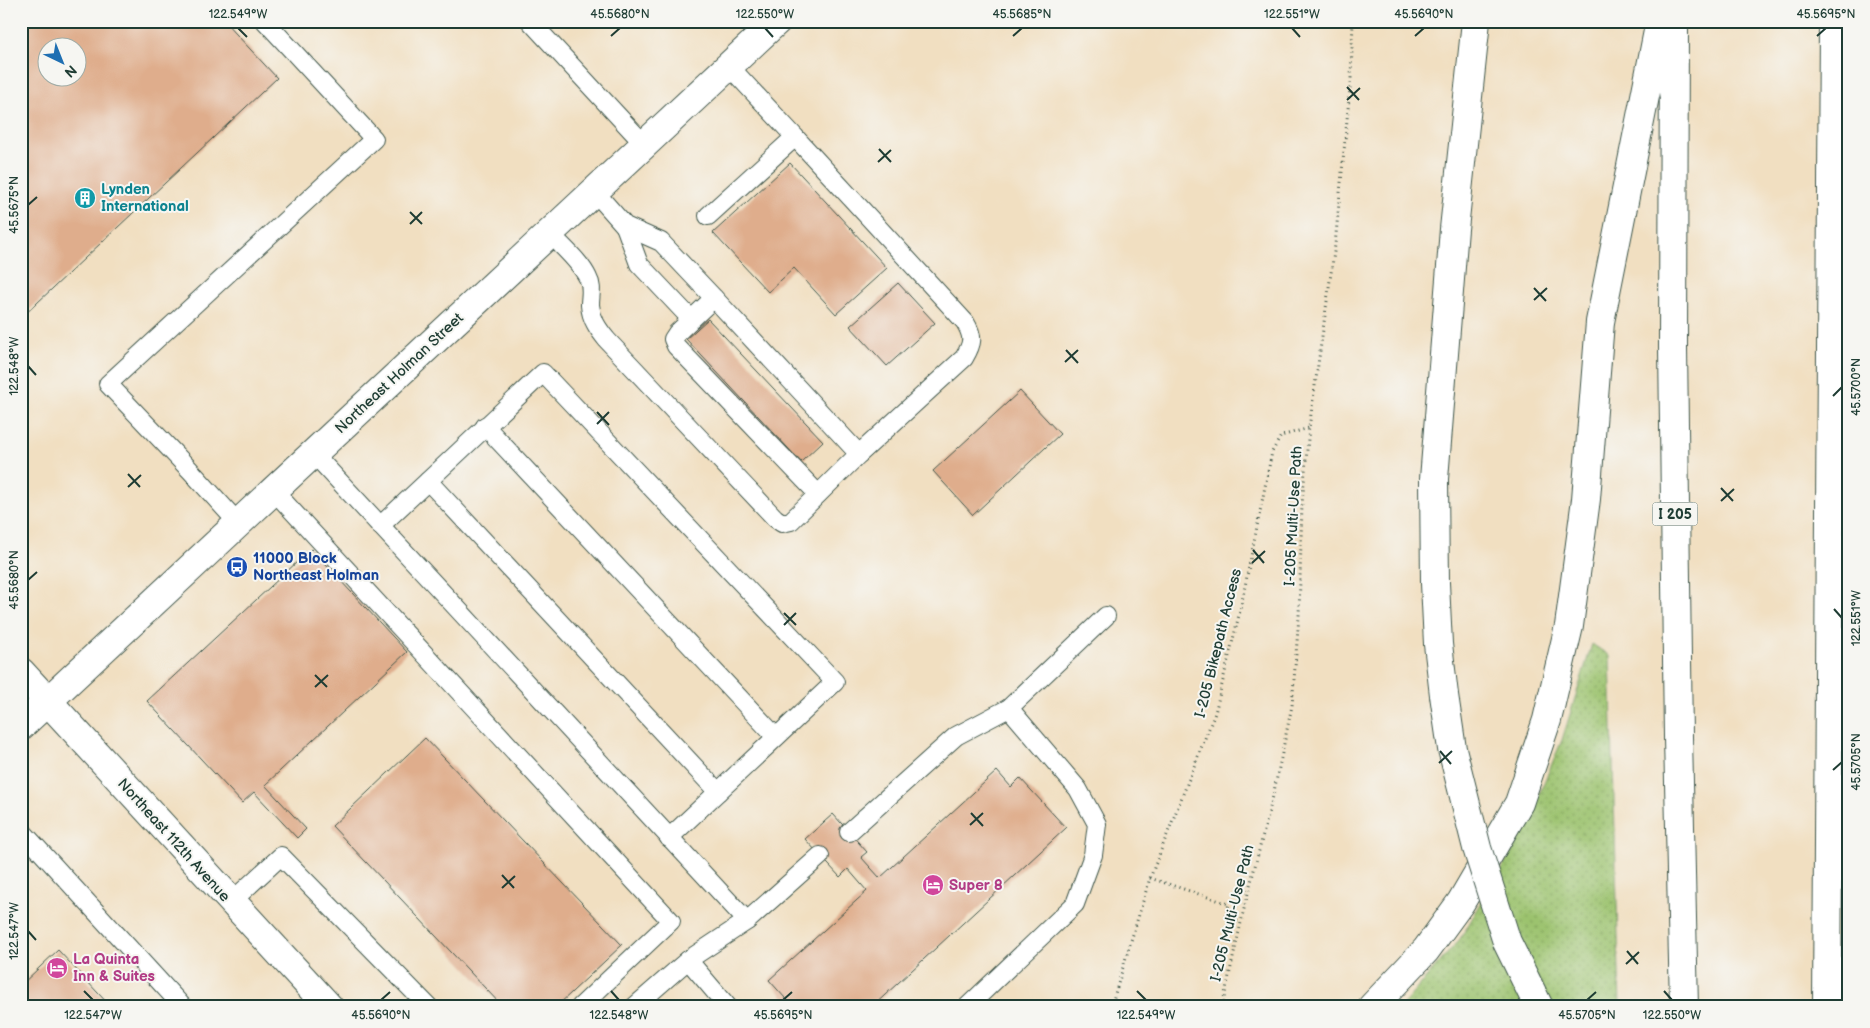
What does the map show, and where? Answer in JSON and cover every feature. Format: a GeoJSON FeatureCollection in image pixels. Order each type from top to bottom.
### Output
{"type":"FeatureCollection","features":[{"type":"Feature","properties":{"kind":"main road","name":"Northeast Holman Street"},"geometry":{"type":"LineString","coordinates":[[21,726],[777,21]]}},
{"type":"Feature","properties":{"kind":"main road"},"geometry":{"type":"LineString","coordinates":[[1476,21],[1453,238],[1434,479],[1435,583],[1438,644],[1452,749],[1476,848],[1507,942],[1539,1007]]}},
{"type":"Feature","properties":{"kind":"main road"},"geometry":{"type":"LineString","coordinates":[[1372,1007],[1426,950],[1461,902],[1519,803],[1547,720],[1569,626],[1586,499],[1600,322],[1660,21]]}},
{"type":"Feature","properties":{"kind":"main road","name":"I 205"},"geometry":{"type":"LineString","coordinates":[[1674,21],[1673,347],[1684,1007]]}},
{"type":"Feature","properties":{"kind":"main road"},"geometry":{"type":"LineString","coordinates":[[1827,1007],[1833,21]]}},
{"type":"Feature","properties":{"kind":"main road","name":"Northeast 112th Avenue"},"geometry":{"type":"LineString","coordinates":[[21,672],[329,1007]]}},
{"type":"Feature","properties":{"kind":"lane"},"geometry":{"type":"LineString","coordinates":[[238,523],[108,384],[374,139],[265,21]]}},
{"type":"Feature","properties":{"kind":"lane"},"geometry":{"type":"LineString","coordinates":[[530,21],[644,144]]}},
{"type":"Feature","properties":{"kind":"lane"},"geometry":{"type":"LineString","coordinates":[[550,233],[588,278],[592,289],[590,305],[592,317],[598,330],[775,518],[782,523],[791,521],[859,454],[964,358],[971,346],[971,333],[965,322],[729,66]]}},
{"type":"Feature","properties":{"kind":"lane"},"geometry":{"type":"LineString","coordinates":[[708,216],[794,137]]}},
{"type":"Feature","properties":{"kind":"lane"},"geometry":{"type":"LineString","coordinates":[[594,191],[626,226],[661,242],[859,454]]}},
{"type":"Feature","properties":{"kind":"lane"},"geometry":{"type":"LineString","coordinates":[[626,226],[639,264],[691,319]]}},
{"type":"Feature","properties":{"kind":"lane"},"geometry":{"type":"LineString","coordinates":[[714,298],[677,332],[673,339],[676,346],[818,494]]}},
{"type":"Feature","properties":{"kind":"lane"},"geometry":{"type":"LineString","coordinates":[[380,526],[543,372],[835,682],[669,838]]}},
{"type":"Feature","properties":{"kind":"lane"},"geometry":{"type":"LineString","coordinates":[[485,426],[776,736]]}},
{"type":"Feature","properties":{"kind":"lane"},"geometry":{"type":"LineString","coordinates":[[313,453],[747,921]]}},
{"type":"Feature","properties":{"kind":"lane"},"geometry":{"type":"LineString","coordinates":[[428,481],[718,792]]}},
{"type":"Feature","properties":{"kind":"lane"},"geometry":{"type":"LineString","coordinates":[[274,491],[671,921],[580,1007]]}},
{"type":"Feature","properties":{"kind":"lane"},"geometry":{"type":"LineString","coordinates":[[849,832],[956,736],[1009,708],[1106,616]]}},
{"type":"Feature","properties":{"kind":"lane"},"geometry":{"type":"LineString","coordinates":[[967,1007],[1076,904],[1093,855],[1097,824],[1078,789],[1009,708]]}},
{"type":"Feature","properties":{"kind":"lane"},"geometry":{"type":"LineString","coordinates":[[21,830],[183,1007]]}},
{"type":"Feature","properties":{"kind":"lane"},"geometry":{"type":"LineString","coordinates":[[231,902],[281,856],[429,1007]]}},
{"type":"Feature","properties":{"kind":"lane"},"geometry":{"type":"LineString","coordinates":[[634,1007],[688,960],[747,921],[820,856]]}},
{"type":"Feature","properties":{"kind":"lane"},"geometry":{"type":"LineString","coordinates":[[688,960],[728,1007]]}},
{"type":"Feature","properties":{"kind":"path","name":"I-205 Multi-Use Path"},"geometry":{"type":"LineString","coordinates":[[1222,1007],[1240,922],[1273,796],[1292,706],[1299,616],[1302,504],[1309,428],[1335,245],[1351,78],[1353,21]]}},
{"type":"Feature","properties":{"kind":"path","name":"I-205 Bikepath Access"},"geometry":{"type":"LineString","coordinates":[[1111,1007],[1150,878],[1215,713],[1240,611],[1272,452],[1282,436],[1309,428]]}},
{"type":"Feature","properties":{"kind":"path"},"geometry":{"type":"LineString","coordinates":[[1150,878],[1229,904],[1225,918],[1240,922]]}},
{"type":"Feature","properties":{"kind":"green space"},"geometry":{"type":"Polygon","coordinates":[[[1592,644],[1610,656],[1620,1007],[1401,1007],[1460,939],[1523,832],[1562,740],[1592,644]]]}},
{"type":"Feature","properties":{"kind":"building","name":"Lynden International"},"geometry":{"type":"Polygon","coordinates":[[[21,21],[224,21],[277,78],[21,318],[21,21]]]}},
{"type":"Feature","properties":{"kind":"building"},"geometry":{"type":"Polygon","coordinates":[[[790,163],[887,268],[836,314],[794,268],[768,292],[713,233],[790,163]]]}},
{"type":"Feature","properties":{"kind":"building"},"geometry":{"type":"Polygon","coordinates":[[[898,283],[935,323],[887,366],[850,326],[898,283]]]}},
{"type":"Feature","properties":{"kind":"building"},"geometry":{"type":"Polygon","coordinates":[[[708,319],[823,441],[801,462],[686,339],[708,319]]]}},
{"type":"Feature","properties":{"kind":"building"},"geometry":{"type":"Polygon","coordinates":[[[1020,391],[1060,434],[973,515],[933,471],[1020,391]]]}},
{"type":"Feature","properties":{"kind":"building"},"geometry":{"type":"Polygon","coordinates":[[[311,549],[407,652],[265,785],[306,829],[297,838],[254,792],[242,803],[147,701],[311,549]]]}},
{"type":"Feature","properties":{"kind":"building"},"geometry":{"type":"Polygon","coordinates":[[[425,738],[622,945],[556,1007],[503,1007],[332,826],[425,738]]]}},
{"type":"Feature","properties":{"kind":"building","name":"Super 8"},"geometry":{"type":"Polygon","coordinates":[[[997,771],[1011,787],[1020,778],[1066,828],[872,1007],[793,1007],[769,980],[867,891],[848,869],[840,877],[805,839],[833,814],[867,852],[861,857],[880,878],[997,771]]]}},
{"type":"Feature","properties":{"kind":"building","name":"La Quinta Inn & Suites"},"geometry":{"type":"Polygon","coordinates":[[[58,950],[111,1007],[21,1007],[21,985],[58,950]]]}},
{"type":"Feature","properties":{"kind":"place","name":"Lynden International"},"geometry":{"type":"Point","coordinates":[85,198]}},
{"type":"Feature","properties":{"kind":"place","name":"11000 Block Northeast Holman"},"geometry":{"type":"Point","coordinates":[237,567]}},
{"type":"Feature","properties":{"kind":"place","name":"Super 8"},"geometry":{"type":"Point","coordinates":[933,885]}},
{"type":"Feature","properties":{"kind":"place","name":"La Quinta Inn & Suites"},"geometry":{"type":"Point","coordinates":[57,968]}}]}
